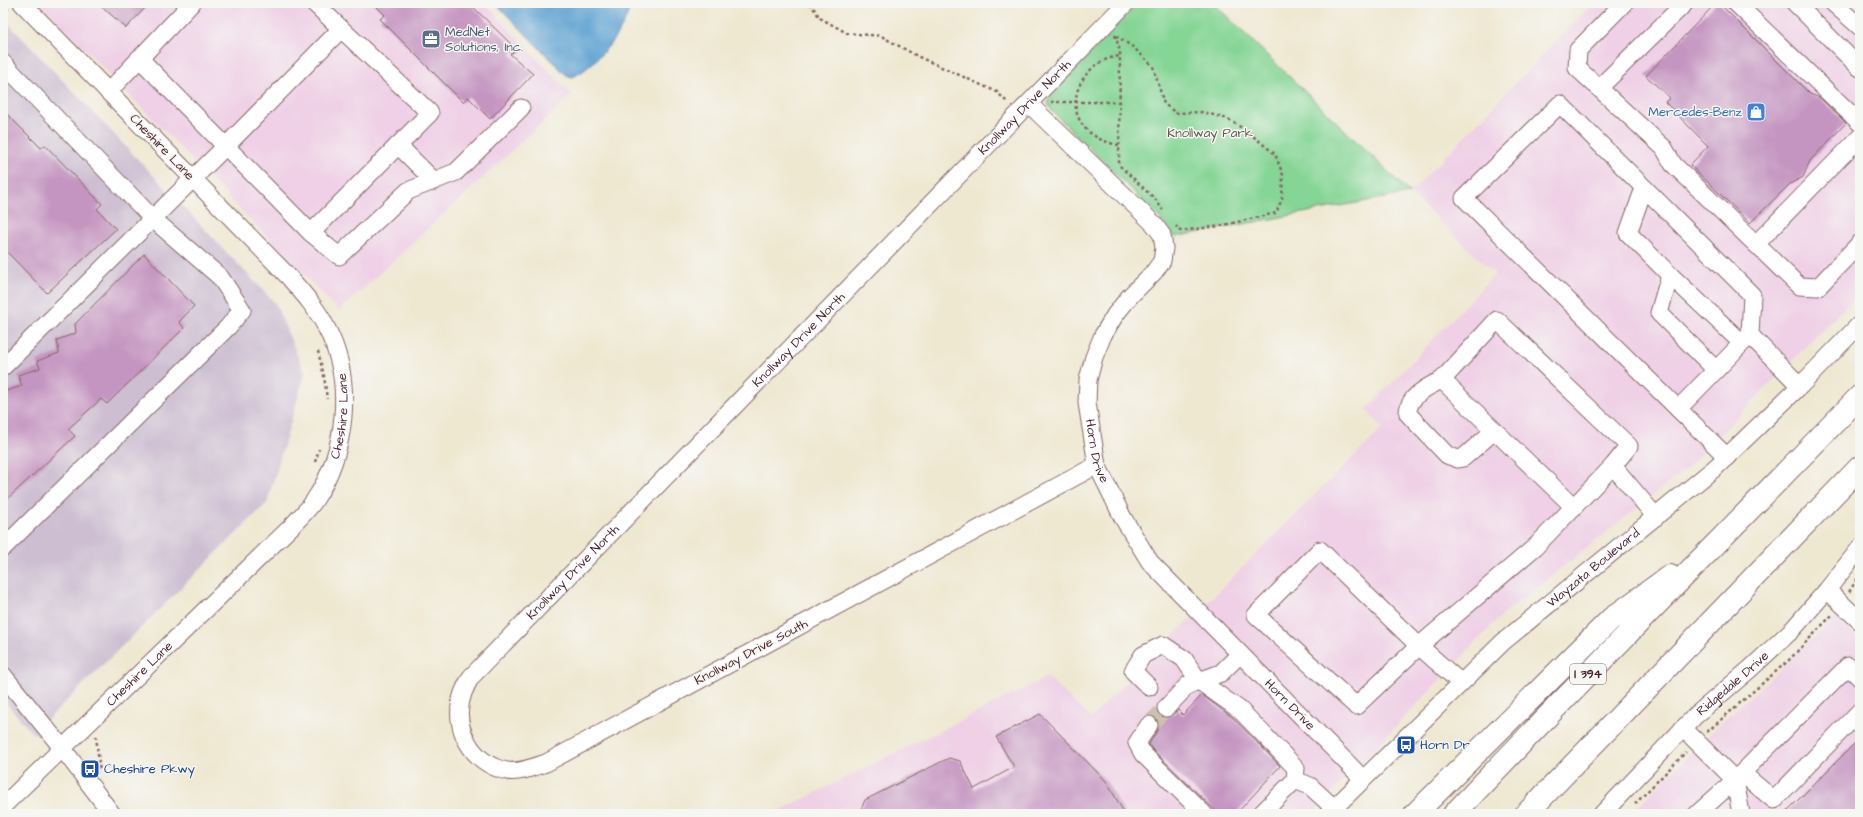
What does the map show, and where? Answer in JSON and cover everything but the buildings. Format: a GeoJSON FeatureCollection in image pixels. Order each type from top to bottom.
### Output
{"type":"FeatureCollection","features":[{"type":"Feature","properties":{"kind":"highway","name":"I 394"},"geometry":{"type":"LineString","coordinates":[[1454,814],[1559,703],[1724,537],[1860,396]]}},
{"type":"Feature","properties":{"kind":"highway"},"geometry":{"type":"LineString","coordinates":[[1529,812],[1860,467]]}},
{"type":"Feature","properties":{"kind":"highway"},"geometry":{"type":"LineString","coordinates":[[1415,814],[1611,619],[1724,537]]}},
{"type":"Feature","properties":{"kind":"street","name":"Cheshire Lane"},"geometry":{"type":"LineString","coordinates":[[8,801],[292,526],[314,501],[329,473],[338,446],[343,416],[343,386],[338,356],[328,329],[310,301],[287,275],[22,3]]}},
{"type":"Feature","properties":{"kind":"street"},"geometry":{"type":"LineString","coordinates":[[108,92],[192,3]]}},
{"type":"Feature","properties":{"kind":"street"},"geometry":{"type":"LineString","coordinates":[[311,233],[430,113],[314,3]]}},
{"type":"Feature","properties":{"kind":"street","name":"Knollway Drive North"},"geometry":{"type":"LineString","coordinates":[[471,677],[1024,109],[1110,31],[1126,3]]}},
{"type":"Feature","properties":{"kind":"street"},"geometry":{"type":"LineString","coordinates":[[1624,3],[1578,50],[1578,68],[1664,148],[1673,164],[1799,286],[1818,287],[1860,243]]}},
{"type":"Feature","properties":{"kind":"street"},"geometry":{"type":"LineString","coordinates":[[1599,88],[1685,3]]}},
{"type":"Feature","properties":{"kind":"street"},"geometry":{"type":"LineString","coordinates":[[1736,3],[1860,123]]}},
{"type":"Feature","properties":{"kind":"street"},"geometry":{"type":"LineString","coordinates":[[1796,3],[1860,68]]}},
{"type":"Feature","properties":{"kind":"street"},"geometry":{"type":"LineString","coordinates":[[1833,3],[1860,27]]}},
{"type":"Feature","properties":{"kind":"street"},"geometry":{"type":"LineString","coordinates":[[3,367],[153,220],[192,178],[226,146],[341,29]]}},
{"type":"Feature","properties":{"kind":"street"},"geometry":{"type":"LineString","coordinates":[[139,58],[311,233],[339,256],[408,191],[456,172],[521,108]]}},
{"type":"Feature","properties":{"kind":"street"},"geometry":{"type":"LineString","coordinates":[[3,63],[153,220],[220,278],[242,310],[228,327],[3,548]]}},
{"type":"Feature","properties":{"kind":"street"},"geometry":{"type":"LineString","coordinates":[[1678,409],[1746,339],[1752,295],[1560,104],[1464,198],[1726,457]]}},
{"type":"Feature","properties":{"kind":"street","name":"Horn Drive"},"geometry":{"type":"LineString","coordinates":[[1024,109],[1154,224],[1162,235],[1164,248],[1162,261],[1115,315],[1103,335],[1094,357],[1088,380],[1087,403],[1097,465],[1123,518],[1150,562],[1363,779]]}},
{"type":"Feature","properties":{"kind":"street"},"geometry":{"type":"LineString","coordinates":[[1756,244],[1860,137]]}},
{"type":"Feature","properties":{"kind":"street"},"geometry":{"type":"LineString","coordinates":[[398,145],[434,181]]}},
{"type":"Feature","properties":{"kind":"street"},"geometry":{"type":"LineString","coordinates":[[1644,188],[1628,233],[1670,275],[1800,386]]}},
{"type":"Feature","properties":{"kind":"street"},"geometry":{"type":"LineString","coordinates":[[1670,275],[1659,313],[1716,370]]}},
{"type":"Feature","properties":{"kind":"street"},"geometry":{"type":"LineString","coordinates":[[1460,683],[1419,646],[1320,550],[1256,615],[1356,706],[1419,646],[1535,547],[1613,466],[1629,446],[1497,320],[1442,380],[1428,386],[1411,402],[1408,414],[1447,455],[1458,459],[1463,458],[1494,431]]}},
{"type":"Feature","properties":{"kind":"street","name":"Wayzata Boulevard"},"geometry":{"type":"LineString","coordinates":[[1331,811],[1503,642],[1726,457],[1800,386],[1860,324]]}},
{"type":"Feature","properties":{"kind":"street"},"geometry":{"type":"LineString","coordinates":[[1442,380],[1574,507]]}},
{"type":"Feature","properties":{"kind":"street","name":"Knollway Drive South"},"geometry":{"type":"LineString","coordinates":[[471,677],[462,694],[460,720],[464,737],[473,751],[489,764],[508,771],[524,770],[546,763],[1097,465]]}},
{"type":"Feature","properties":{"kind":"street"},"geometry":{"type":"LineString","coordinates":[[1613,466],[1656,516]]}},
{"type":"Feature","properties":{"kind":"street","name":"Ridgedale Drive"},"geometry":{"type":"LineString","coordinates":[[1602,814],[1682,728],[1781,640],[1827,590],[1860,548]]}},
{"type":"Feature","properties":{"kind":"street"},"geometry":{"type":"LineString","coordinates":[[1827,590],[1860,621]]}},
{"type":"Feature","properties":{"kind":"street"},"geometry":{"type":"LineString","coordinates":[[1149,687],[1133,671],[1142,656],[1164,645],[1184,659],[1198,680],[1240,710],[1296,768],[1296,780],[1261,814]]}},
{"type":"Feature","properties":{"kind":"street"},"geometry":{"type":"LineString","coordinates":[[1166,708],[1188,685],[1220,673],[1240,654]]}},
{"type":"Feature","properties":{"kind":"street"},"geometry":{"type":"LineString","coordinates":[[1696,814],[1739,776],[1848,666],[1860,678]]}},
{"type":"Feature","properties":{"kind":"street"},"geometry":{"type":"LineString","coordinates":[[3,675],[63,749],[112,814]]}},
{"type":"Feature","properties":{"kind":"street"},"geometry":{"type":"LineString","coordinates":[[1682,728],[1739,776],[1774,800],[1860,710]]}},
{"type":"Feature","properties":{"kind":"street"},"geometry":{"type":"LineString","coordinates":[[1149,725],[1137,742],[1143,754],[1204,814]]}},
{"type":"Feature","properties":{"kind":"street"},"geometry":{"type":"LineString","coordinates":[[1739,776],[1741,814]]}},
{"type":"Feature","properties":{"kind":"street"},"geometry":{"type":"LineString","coordinates":[[1296,780],[1310,786],[1331,811]]}},
{"type":"Feature","properties":{"kind":"path"},"geometry":{"type":"LineString","coordinates":[[810,3],[820,18],[848,33],[881,36],[919,57],[996,92],[1024,109],[1076,102],[1119,102]]}},
{"type":"Feature","properties":{"kind":"path"},"geometry":{"type":"LineString","coordinates":[[1110,31],[1120,56],[1119,165],[1156,200],[1167,216]]}},
{"type":"Feature","properties":{"kind":"path"},"geometry":{"type":"LineString","coordinates":[[1110,31],[1133,47],[1153,66],[1164,104],[1176,113],[1203,112],[1228,119],[1248,132],[1275,154],[1283,175],[1282,199],[1276,213],[1262,218],[1220,226],[1180,231],[1171,221]]}},
{"type":"Feature","properties":{"kind":"path"},"geometry":{"type":"LineString","coordinates":[[1119,146],[1097,138],[1088,130],[1081,120],[1076,102],[1080,82],[1089,70],[1108,57],[1120,56]]}},
{"type":"Feature","properties":{"kind":"path"},"geometry":{"type":"LineString","coordinates":[[1632,807],[1697,742],[1789,660],[1830,617]]}},
{"type":"Feature","properties":{"kind":"path"},"geometry":{"type":"LineString","coordinates":[[96,735],[100,772],[104,778]]}},
{"type":"Feature","properties":{"kind":"shaded area"},"geometry":{"type":"Polygon","coordinates":[[[40,3],[484,3],[572,95],[339,311],[40,3]]]}},
{"type":"Feature","properties":{"kind":"shaded area"},"geometry":{"type":"Polygon","coordinates":[[[1593,3],[1860,3],[1860,292],[1686,469],[1501,616],[1312,814],[773,814],[1048,677],[1091,718],[1383,428],[1366,410],[1495,274],[1410,193],[1593,3]]]}},
{"type":"Feature","properties":{"kind":"shaded area"},"geometry":{"type":"Polygon","coordinates":[[[3,18],[275,303],[305,373],[267,503],[33,734],[3,699],[3,18]]]}},
{"type":"Feature","properties":{"kind":"shaded area"},"geometry":{"type":"Polygon","coordinates":[[[1837,617],[1860,640],[1860,814],[1630,814],[1722,722],[1837,617]]]}},
{"type":"Feature","properties":{"kind":"green space","name":"Knollway Park"},"geometry":{"type":"Polygon","coordinates":[[[1138,3],[1213,3],[1410,193],[1174,237],[1160,218],[1052,111],[1048,103],[1049,98],[1138,3]]]}},
{"type":"Feature","properties":{"kind":"water"},"geometry":{"type":"Polygon","coordinates":[[[495,3],[630,3],[624,23],[609,46],[590,66],[581,73],[572,77],[566,75],[495,3]]]}},
{"type":"Feature","properties":{"kind":"tunnel"},"geometry":{"type":"LineString","coordinates":[[1149,725],[1166,708]]}},
{"type":"Feature","properties":{"kind":"place","name":"MedNet Solutions, Inc."},"geometry":{"type":"Point","coordinates":[431,39]}},
{"type":"Feature","properties":{"kind":"place","name":"Mercedes-Benz"},"geometry":{"type":"Point","coordinates":[1756,112]}},
{"type":"Feature","properties":{"kind":"place","name":"Horn Dr"},"geometry":{"type":"Point","coordinates":[1406,745]}},
{"type":"Feature","properties":{"kind":"place","name":"Cheshire Pkwy"},"geometry":{"type":"Point","coordinates":[90,769]}}]}
